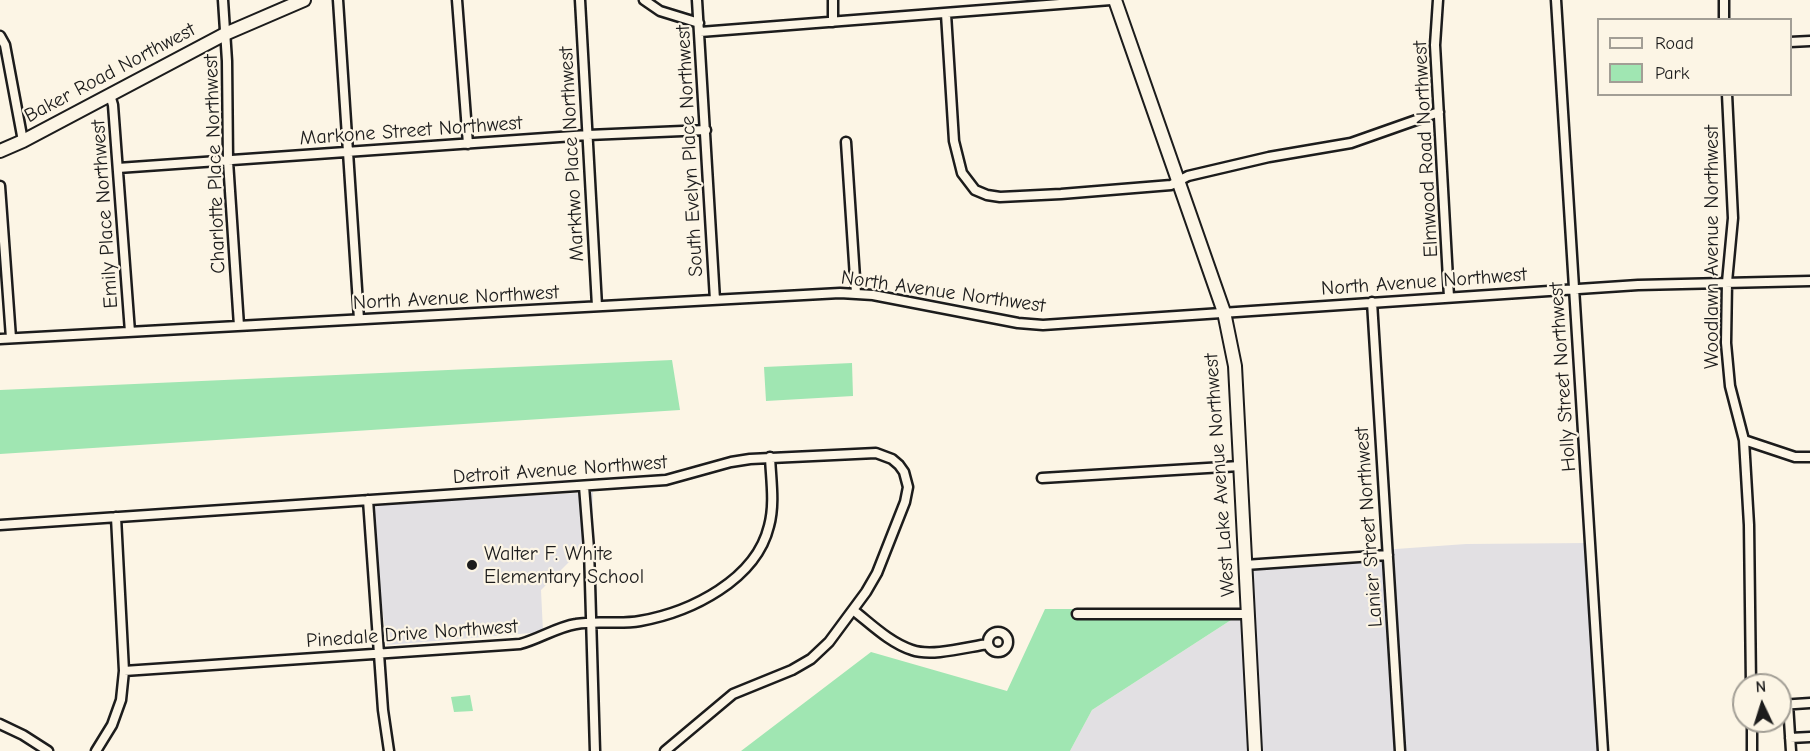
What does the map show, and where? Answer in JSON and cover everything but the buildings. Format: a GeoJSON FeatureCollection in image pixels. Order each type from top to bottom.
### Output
{"type":"FeatureCollection","features":[{"type":"Feature","properties":{"kind":"street","name":"Charlotte Place Northwest"},"geometry":{"type":"LineString","coordinates":[[223,0],[228,161],[239,326]]}},
{"type":"Feature","properties":{"kind":"street","name":"Baker Road Northwest"},"geometry":{"type":"LineString","coordinates":[[0,151],[225,34],[304,0]]}},
{"type":"Feature","properties":{"kind":"street"},"geometry":{"type":"LineString","coordinates":[[338,0],[359,319]]}},
{"type":"Feature","properties":{"kind":"street"},"geometry":{"type":"LineString","coordinates":[[458,0],[468,144]]}},
{"type":"Feature","properties":{"kind":"street","name":"Marktwo Place Northwest"},"geometry":{"type":"LineString","coordinates":[[580,0],[597,306]]}},
{"type":"Feature","properties":{"kind":"street"},"geometry":{"type":"LineString","coordinates":[[644,0],[660,11],[699,28],[833,22],[1113,0]]}},
{"type":"Feature","properties":{"kind":"street","name":"South Evelyn Place Northwest"},"geometry":{"type":"LineString","coordinates":[[697,0],[716,300]]}},
{"type":"Feature","properties":{"kind":"street"},"geometry":{"type":"LineString","coordinates":[[833,0],[833,22]]}},
{"type":"Feature","properties":{"kind":"street","name":"West Lake Avenue Northwest"},"geometry":{"type":"LineString","coordinates":[[1113,0],[1224,312],[1235,366],[1255,751]]}},
{"type":"Feature","properties":{"kind":"street","name":"Elmwood Road Northwest"},"geometry":{"type":"LineString","coordinates":[[1438,0],[1435,45],[1449,297]]}},
{"type":"Feature","properties":{"kind":"street","name":"Holly Street Northwest"},"geometry":{"type":"LineString","coordinates":[[1556,0],[1603,751]]}},
{"type":"Feature","properties":{"kind":"street"},"geometry":{"type":"LineString","coordinates":[[1724,0],[1724,18]]}},
{"type":"Feature","properties":{"kind":"street"},"geometry":{"type":"LineString","coordinates":[[946,14],[954,141],[962,173],[975,190],[987,195],[999,197],[1061,194],[1171,185],[1188,176],[1269,157],[1351,143],[1439,112]]}},
{"type":"Feature","properties":{"kind":"street"},"geometry":{"type":"LineString","coordinates":[[0,36],[5,45],[23,141]]}},
{"type":"Feature","properties":{"kind":"street"},"geometry":{"type":"LineString","coordinates":[[1792,42],[1810,41]]}},
{"type":"Feature","properties":{"kind":"street","name":"Emily Place Northwest"},"geometry":{"type":"LineString","coordinates":[[110,95],[113,105],[130,332]]}},
{"type":"Feature","properties":{"kind":"street","name":"Woodlawn Avenue Northwest"},"geometry":{"type":"LineString","coordinates":[[1727,96],[1733,218],[1727,282],[1726,343],[1730,386],[1744,440],[1749,525],[1751,673]]}},
{"type":"Feature","properties":{"kind":"street","name":"Markone Street Northwest"},"geometry":{"type":"LineString","coordinates":[[118,168],[588,135],[706,130]]}},
{"type":"Feature","properties":{"kind":"street"},"geometry":{"type":"LineString","coordinates":[[846,142],[856,293]]}},
{"type":"Feature","properties":{"kind":"street"},"geometry":{"type":"LineString","coordinates":[[0,186],[11,338]]}},
{"type":"Feature","properties":{"kind":"street","name":"North Avenue Northwest"},"geometry":{"type":"LineString","coordinates":[[0,339],[856,293],[1018,323],[1043,325],[1574,289],[1727,282],[1810,281]]}},
{"type":"Feature","properties":{"kind":"street","name":"Lanier Street Northwest"},"geometry":{"type":"LineString","coordinates":[[1372,302],[1400,751]]}},
{"type":"Feature","properties":{"kind":"street"},"geometry":{"type":"LineString","coordinates":[[1744,440],[1795,457],[1810,457]]}},
{"type":"Feature","properties":{"kind":"street","name":"Detroit Avenue Northwest"},"geometry":{"type":"LineString","coordinates":[[0,525],[666,480],[731,462],[770,458],[876,453],[892,459],[904,472],[908,487],[905,502],[877,573],[829,642],[811,659],[792,670],[733,694],[665,751]]}},
{"type":"Feature","properties":{"kind":"street","name":"Pinedale Drive Northwest"},"geometry":{"type":"LineString","coordinates":[[124,671],[520,644],[565,627],[591,623],[637,622],[665,616],[721,589],[741,574],[758,552],[770,525],[773,500],[770,458]]}},
{"type":"Feature","properties":{"kind":"street"},"geometry":{"type":"LineString","coordinates":[[1042,478],[1240,466]]}},
{"type":"Feature","properties":{"kind":"street"},"geometry":{"type":"LineString","coordinates":[[584,486],[589,549],[595,751]]}},
{"type":"Feature","properties":{"kind":"street"},"geometry":{"type":"LineString","coordinates":[[368,500],[383,710],[389,751]]}},
{"type":"Feature","properties":{"kind":"street"},"geometry":{"type":"LineString","coordinates":[[96,751],[112,725],[121,700],[124,671],[116,517]]}},
{"type":"Feature","properties":{"kind":"street"},"geometry":{"type":"LineString","coordinates":[[1245,565],[1388,555]]}},
{"type":"Feature","properties":{"kind":"street"},"geometry":{"type":"LineString","coordinates":[[852,610],[898,644],[913,651],[939,651],[988,644]]}},
{"type":"Feature","properties":{"kind":"street"},"geometry":{"type":"LineString","coordinates":[[1077,614],[1248,614]]}},
{"type":"Feature","properties":{"kind":"street"},"geometry":{"type":"LineString","coordinates":[[1792,704],[1810,703]]}},
{"type":"Feature","properties":{"kind":"street"},"geometry":{"type":"LineString","coordinates":[[0,724],[45,750]]}},
{"type":"Feature","properties":{"kind":"street"},"geometry":{"type":"LineString","coordinates":[[1752,733],[1752,751]]}},
{"type":"Feature","properties":{"kind":"street"},"geometry":{"type":"LineString","coordinates":[[1789,733],[1791,751]]}},
{"type":"Feature","properties":{"kind":"street"},"geometry":{"type":"LineString","coordinates":[[1790,738],[1810,737]]}},
{"type":"Feature","properties":{"kind":"shaded area","name":"Walter F. White Elementary School"},"geometry":{"type":"Polygon","coordinates":[[[593,492],[592,539],[541,590],[543,632],[387,645],[369,505],[593,492]]]}},
{"type":"Feature","properties":{"kind":"shaded area"},"geometry":{"type":"Polygon","coordinates":[[[1587,543],[1604,751],[1070,751],[1092,710],[1248,609],[1255,559],[1466,544],[1587,543]]]}},
{"type":"Feature","properties":{"kind":"green space"},"geometry":{"type":"Polygon","coordinates":[[[672,360],[680,410],[0,454],[0,390],[672,360]]]}},
{"type":"Feature","properties":{"kind":"green space"},"geometry":{"type":"Polygon","coordinates":[[[852,363],[853,396],[766,401],[764,367],[852,363]]]}},
{"type":"Feature","properties":{"kind":"green space"},"geometry":{"type":"Polygon","coordinates":[[[1045,609],[1248,609],[1092,710],[1070,751],[741,751],[871,652],[1007,691],[1045,609]]]}},
{"type":"Feature","properties":{"kind":"green space"},"geometry":{"type":"Polygon","coordinates":[[[470,695],[473,711],[454,712],[451,697],[470,695]]]}},
{"type":"Feature","properties":{"kind":"place","name":"Walter F. White Elementary School"},"geometry":{"type":"Point","coordinates":[472,565]}}]}
